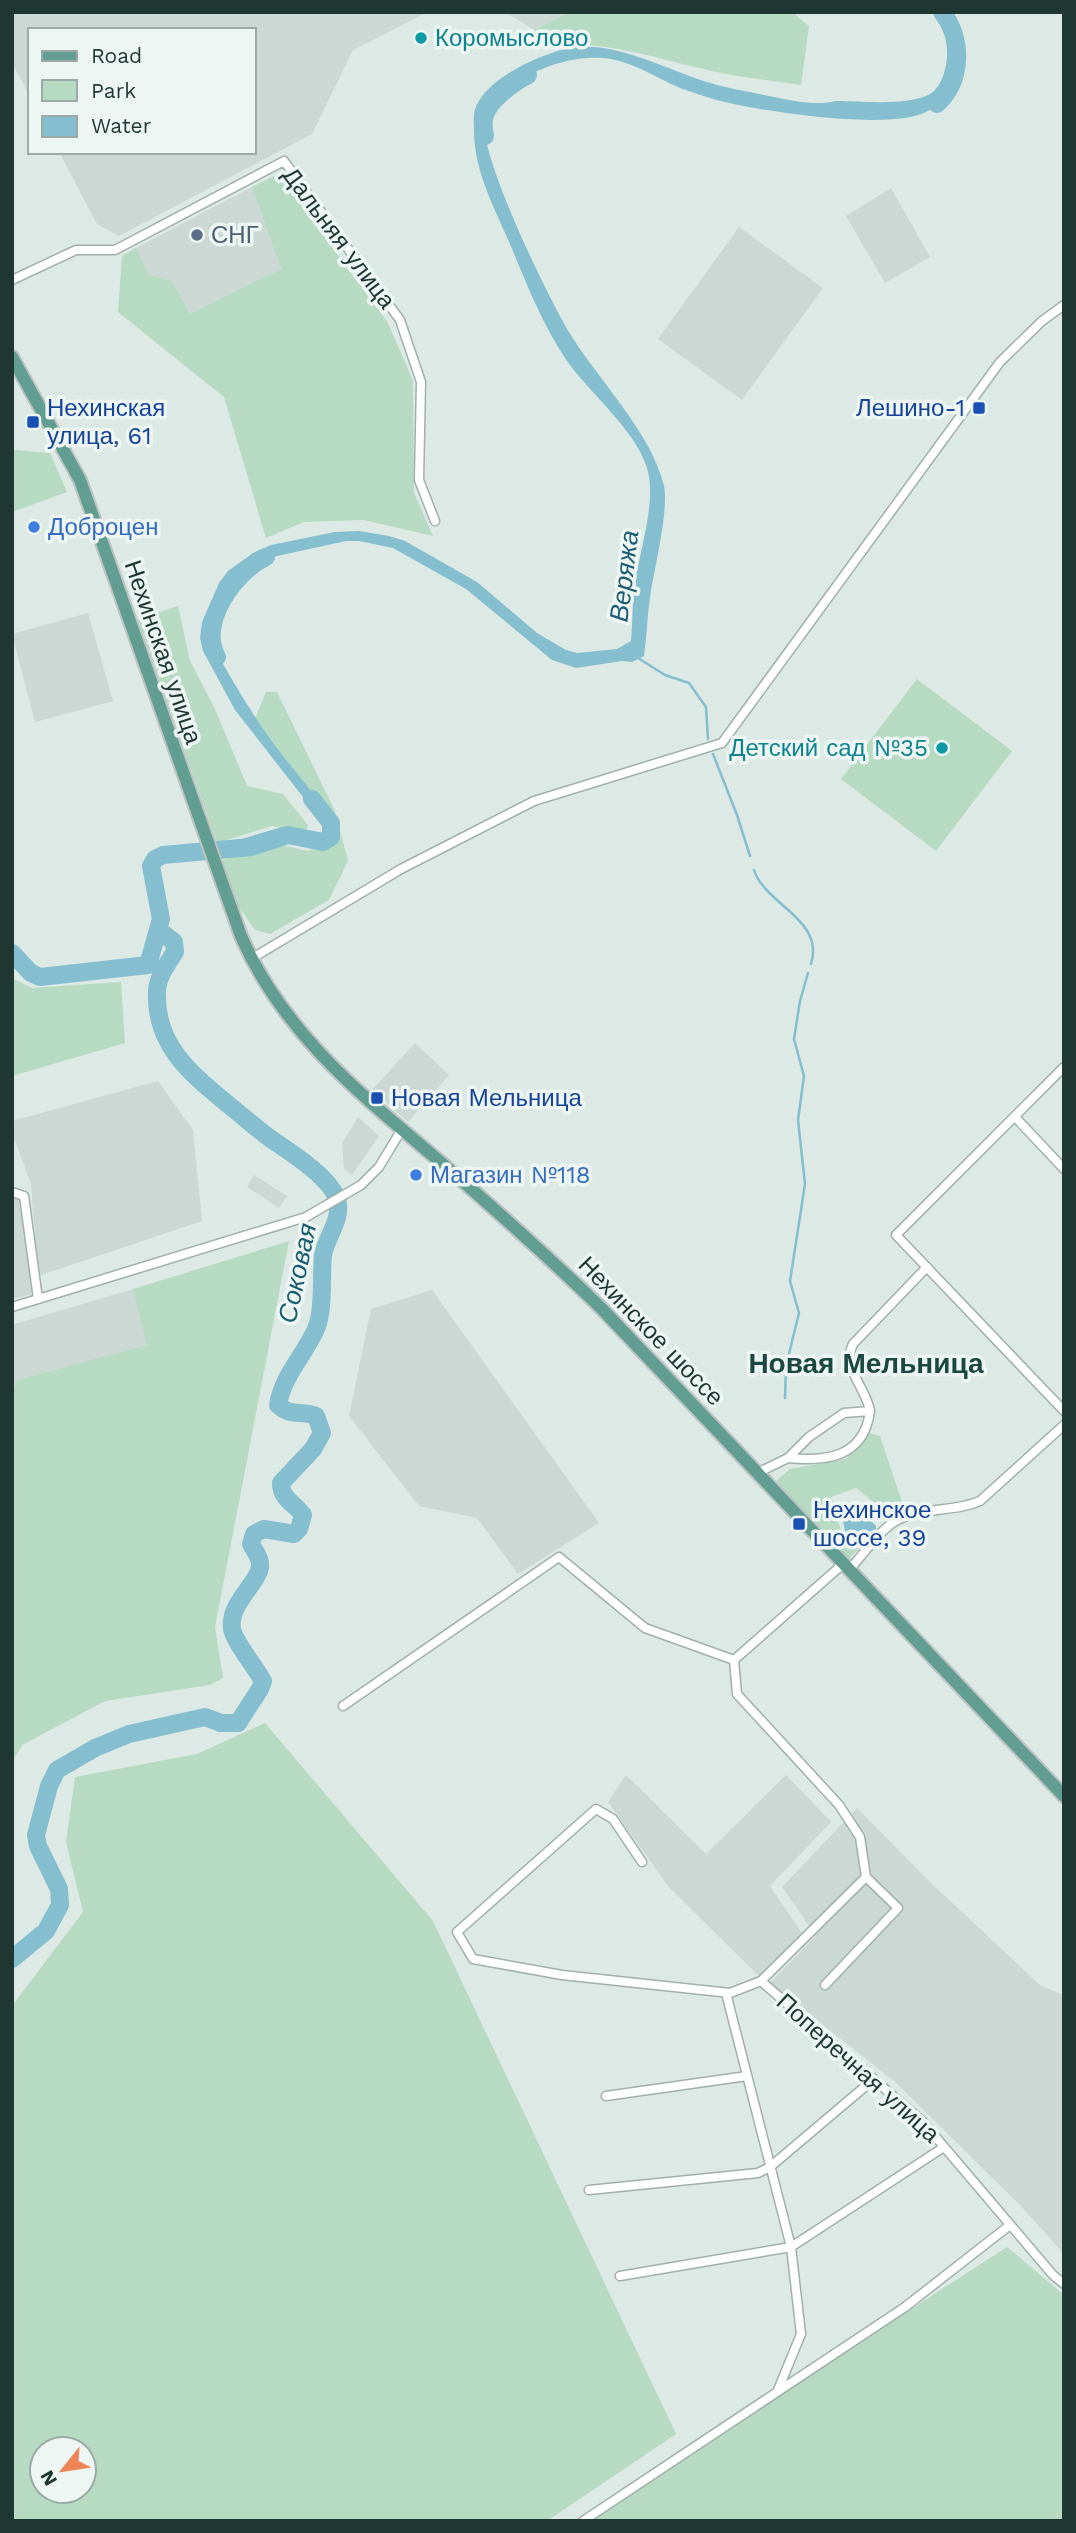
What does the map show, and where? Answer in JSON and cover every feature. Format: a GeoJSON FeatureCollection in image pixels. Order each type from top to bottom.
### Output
{"type":"FeatureCollection","features":[{"type":"Feature","properties":{"kind":"main road","name":"Нехинская улица"},"geometry":{"type":"LineString","coordinates":[[12,357],[80,480],[225,891]]}},
{"type":"Feature","properties":{"kind":"main road","name":"Нехинское шоссе"},"geometry":{"type":"LineString","coordinates":[[225,891],[251,958],[274,998],[304,1038],[341,1075],[551,1259],[618,1325],[1064,1796]]}},
{"type":"Feature","properties":{"kind":"street","name":"Дальняя улица"},"geometry":{"type":"LineString","coordinates":[[12,280],[76,250],[115,250],[284,161],[400,320],[421,382],[419,480],[435,521]]}},
{"type":"Feature","properties":{"kind":"street"},"geometry":{"type":"LineString","coordinates":[[251,958],[401,869],[534,801],[722,743],[1000,362],[1042,321],[1064,305]]}},
{"type":"Feature","properties":{"kind":"street"},"geometry":{"type":"LineString","coordinates":[[1064,1068],[897,1235],[1064,1411]]}},
{"type":"Feature","properties":{"kind":"street"},"geometry":{"type":"LineString","coordinates":[[1015,1117],[1064,1169]]}},
{"type":"Feature","properties":{"kind":"street"},"geometry":{"type":"LineString","coordinates":[[12,1307],[306,1217],[361,1185],[379,1167],[402,1129]]}},
{"type":"Feature","properties":{"kind":"street"},"geometry":{"type":"LineString","coordinates":[[12,1192],[24,1196],[38,1299]]}},
{"type":"Feature","properties":{"kind":"street"},"geometry":{"type":"LineString","coordinates":[[788,1458],[822,1460],[843,1454],[867,1430],[870,1410],[868,1398],[849,1364],[849,1352],[853,1344],[927,1267]]}},
{"type":"Feature","properties":{"kind":"street"},"geometry":{"type":"LineString","coordinates":[[757,1473],[788,1458],[809,1437],[844,1413],[870,1410]]}},
{"type":"Feature","properties":{"kind":"street"},"geometry":{"type":"LineString","coordinates":[[734,1660],[846,1567],[896,1521],[936,1510],[964,1507],[980,1501],[1064,1424]]}},
{"type":"Feature","properties":{"kind":"street"},"geometry":{"type":"LineString","coordinates":[[343,1706],[559,1557],[646,1628],[734,1660]]}},
{"type":"Feature","properties":{"kind":"street"},"geometry":{"type":"LineString","coordinates":[[734,1660],[737,1694],[839,1805],[860,1837],[866,1877],[898,1908],[825,1985]]}},
{"type":"Feature","properties":{"kind":"street"},"geometry":{"type":"LineString","coordinates":[[642,1863],[613,1819],[596,1808],[457,1932],[473,1959],[562,1975],[726,1993],[761,1981],[866,1877]]}},
{"type":"Feature","properties":{"kind":"street","name":"Поперечная улица"},"geometry":{"type":"LineString","coordinates":[[761,1981],[923,2122],[1053,2275],[1064,2284]]}},
{"type":"Feature","properties":{"kind":"street"},"geometry":{"type":"LineString","coordinates":[[726,1993],[791,2247],[801,2334],[778,2391]]}},
{"type":"Feature","properties":{"kind":"street"},"geometry":{"type":"LineString","coordinates":[[607,2096],[747,2076]]}},
{"type":"Feature","properties":{"kind":"street"},"geometry":{"type":"LineString","coordinates":[[589,2190],[758,2173],[770,2166],[874,2079]]}},
{"type":"Feature","properties":{"kind":"street"},"geometry":{"type":"LineString","coordinates":[[620,2276],[791,2247],[944,2147]]}},
{"type":"Feature","properties":{"kind":"street"},"geometry":{"type":"LineString","coordinates":[[583,2521],[905,2307],[1010,2225]]}},
{"type":"Feature","properties":{"kind":"shaded area"},"geometry":{"type":"Polygon","coordinates":[[[12,12],[428,12],[353,50],[312,134],[119,236],[97,224],[60,154],[256,154],[256,28],[28,28],[28,92],[12,63],[12,12]]]}},
{"type":"Feature","properties":{"kind":"shaded area"},"geometry":{"type":"Polygon","coordinates":[[[505,12],[570,12],[534,30],[505,12]]]}},
{"type":"Feature","properties":{"kind":"shaded area"},"geometry":{"type":"Polygon","coordinates":[[[252,187],[281,269],[190,315],[172,281],[149,275],[136,248],[252,187]]]}},
{"type":"Feature","properties":{"kind":"shaded area"},"geometry":{"type":"Polygon","coordinates":[[[891,188],[930,257],[885,283],[846,216],[891,188]]]}},
{"type":"Feature","properties":{"kind":"shaded area"},"geometry":{"type":"Polygon","coordinates":[[[739,227],[823,288],[742,400],[658,339],[739,227]]]}},
{"type":"Feature","properties":{"kind":"shaded area"},"geometry":{"type":"Polygon","coordinates":[[[88,613],[113,701],[35,722],[12,634],[88,613]]]}},
{"type":"Feature","properties":{"kind":"shaded area"},"geometry":{"type":"Polygon","coordinates":[[[415,1043],[449,1075],[408,1122],[372,1090],[415,1043]]]}},
{"type":"Feature","properties":{"kind":"shaded area"},"geometry":{"type":"Polygon","coordinates":[[[158,1081],[193,1130],[202,1221],[38,1276],[31,1184],[12,1133],[12,1121],[158,1081]]]}},
{"type":"Feature","properties":{"kind":"shaded area"},"geometry":{"type":"Polygon","coordinates":[[[358,1117],[379,1136],[352,1175],[344,1169],[342,1143],[358,1117]]]}},
{"type":"Feature","properties":{"kind":"shaded area"},"geometry":{"type":"Polygon","coordinates":[[[254,1175],[287,1196],[279,1208],[247,1187],[254,1175]]]}},
{"type":"Feature","properties":{"kind":"shaded area"},"geometry":{"type":"Polygon","coordinates":[[[12,1196],[20,1199],[33,1294],[12,1299],[12,1196]]]}},
{"type":"Feature","properties":{"kind":"shaded area"},"geometry":{"type":"Polygon","coordinates":[[[133,1289],[148,1345],[17,1380],[12,1393],[12,1325],[133,1289]]]}},
{"type":"Feature","properties":{"kind":"shaded area"},"geometry":{"type":"Polygon","coordinates":[[[432,1290],[599,1523],[518,1574],[477,1518],[419,1506],[349,1416],[371,1309],[432,1290]]]}},
{"type":"Feature","properties":{"kind":"shaded area"},"geometry":{"type":"Polygon","coordinates":[[[626,1775],[706,1854],[786,1775],[831,1822],[770,1886],[802,1933],[759,1976],[668,1886],[608,1802],[626,1775]]]}},
{"type":"Feature","properties":{"kind":"shaded area"},"geometry":{"type":"Polygon","coordinates":[[[857,1808],[932,1884],[1041,1986],[1064,1995],[1064,2254],[1021,2206],[894,2081],[770,1983],[816,1936],[782,1887],[857,1808]]]}},
{"type":"Feature","properties":{"kind":"green space"},"geometry":{"type":"Polygon","coordinates":[[[570,12],[792,12],[809,26],[801,85],[721,73],[612,48],[545,44],[534,30],[570,12]]]}},
{"type":"Feature","properties":{"kind":"green space"},"geometry":{"type":"Polygon","coordinates":[[[278,174],[388,323],[413,381],[414,493],[433,536],[364,520],[304,522],[266,538],[224,397],[118,312],[122,256],[136,248],[149,275],[172,281],[190,314],[281,269],[252,187],[278,174]]]}},
{"type":"Feature","properties":{"kind":"green space"},"geometry":{"type":"Polygon","coordinates":[[[12,451],[50,453],[67,492],[12,512],[12,451]]]}},
{"type":"Feature","properties":{"kind":"green space"},"geometry":{"type":"Polygon","coordinates":[[[178,606],[190,661],[215,709],[247,786],[283,794],[308,825],[306,833],[272,826],[217,843],[138,619],[178,606]]]}},
{"type":"Feature","properties":{"kind":"green space"},"geometry":{"type":"Polygon","coordinates":[[[917,679],[1012,751],[936,851],[841,779],[917,679]]]}},
{"type":"Feature","properties":{"kind":"green space"},"geometry":{"type":"Polygon","coordinates":[[[266,692],[277,692],[334,809],[348,861],[329,900],[270,934],[255,930],[234,900],[220,861],[274,843],[307,851],[326,845],[325,818],[255,719],[266,692]]]}},
{"type":"Feature","properties":{"kind":"green space"},"geometry":{"type":"Polygon","coordinates":[[[12,978],[32,988],[121,982],[125,1043],[12,1076],[12,978]]]}},
{"type":"Feature","properties":{"kind":"green space"},"geometry":{"type":"Polygon","coordinates":[[[289,1241],[215,1627],[223,1678],[210,1685],[105,1701],[22,1745],[12,1762],[12,1393],[17,1380],[147,1345],[133,1289],[289,1241]]]}},
{"type":"Feature","properties":{"kind":"green space"},"geometry":{"type":"Polygon","coordinates":[[[869,1433],[880,1436],[903,1505],[886,1513],[856,1488],[831,1497],[841,1531],[859,1548],[849,1559],[779,1488],[777,1480],[790,1469],[846,1459],[869,1433]]]}},
{"type":"Feature","properties":{"kind":"green space"},"geometry":{"type":"Polygon","coordinates":[[[265,1723],[433,1921],[676,2434],[547,2521],[12,2521],[12,2006],[83,1912],[66,1842],[75,1777],[197,1754],[265,1723]]]}},
{"type":"Feature","properties":{"kind":"green space"},"geometry":{"type":"Polygon","coordinates":[[[1007,2247],[1064,2295],[1064,2521],[584,2521],[1007,2247]]]}},
{"type":"Feature","properties":{"kind":"water"},"geometry":{"type":"Polygon","coordinates":[[[932,12],[948,12],[958,40],[956,70],[943,98],[928,111],[910,117],[855,120],[759,109],[713,99],[680,88],[623,62],[603,58],[559,63],[531,74],[506,90],[489,108],[485,113],[484,130],[490,156],[530,257],[569,332],[648,446],[664,486],[663,525],[650,597],[644,656],[632,662],[576,668],[552,660],[466,589],[393,548],[346,541],[268,558],[245,571],[230,589],[217,614],[211,634],[213,646],[262,727],[319,802],[328,819],[329,830],[319,842],[288,835],[228,853],[225,844],[282,827],[316,835],[322,833],[323,827],[321,820],[235,710],[203,651],[200,638],[202,622],[219,583],[228,571],[253,553],[271,545],[335,532],[359,531],[389,536],[405,541],[477,582],[537,633],[566,650],[577,653],[617,649],[631,641],[633,597],[649,510],[650,481],[647,468],[633,440],[575,371],[549,331],[492,202],[477,160],[474,116],[481,98],[490,87],[515,69],[544,56],[570,48],[587,47],[604,48],[640,57],[715,84],[797,101],[908,101],[933,92],[944,73],[946,39],[932,12]]]}},
{"type":"Feature","properties":{"kind":"water"},"geometry":{"type":"Polygon","coordinates":[[[847,1508],[859,1509],[876,1526],[876,1534],[867,1543],[860,1543],[845,1531],[841,1511],[847,1508]]]}},
{"type":"Feature","properties":{"kind":"waterway","name":"Веряжа"},"geometry":{"type":"LineString","coordinates":[[937,104],[952,83],[957,59],[954,34],[942,12]]}},
{"type":"Feature","properties":{"kind":"waterway","name":"Веряжа"},"geometry":{"type":"LineString","coordinates":[[485,136],[484,119],[490,106],[508,88],[528,75]]}},
{"type":"Feature","properties":{"kind":"waterway","name":"Веряжа"},"geometry":{"type":"LineString","coordinates":[[217,657],[212,643],[216,614],[232,586],[254,564],[266,557]]}},
{"type":"Feature","properties":{"kind":"waterway"},"geometry":{"type":"LineString","coordinates":[[638,658],[665,675],[689,683],[706,707],[708,739]]}},
{"type":"Feature","properties":{"kind":"waterway"},"geometry":{"type":"LineString","coordinates":[[713,754],[750,856]]}},
{"type":"Feature","properties":{"kind":"waterway","name":"Веряжа"},"geometry":{"type":"LineString","coordinates":[[12,953],[31,973],[40,977],[148,965],[161,919],[151,866],[155,859],[163,855],[251,847],[288,835],[323,842],[331,837],[331,823],[312,799]]}},
{"type":"Feature","properties":{"kind":"waterway"},"geometry":{"type":"LineString","coordinates":[[754,870],[760,882],[810,935],[813,948],[811,964]]}},
{"type":"Feature","properties":{"kind":"waterway","name":"Соковая"},"geometry":{"type":"LineString","coordinates":[[12,1959],[46,1931],[60,1905],[59,1889],[38,1846],[36,1835],[49,1786],[57,1770],[95,1748],[129,1734],[205,1717],[221,1723],[238,1723],[260,1689],[263,1681],[237,1640],[232,1629],[232,1619],[259,1571],[259,1558],[251,1544],[254,1534],[264,1529],[294,1534],[299,1529],[303,1515],[283,1493],[281,1483],[313,1449],[322,1433],[316,1416],[287,1411],[278,1405],[284,1385],[319,1321],[323,1255],[338,1214],[337,1199],[318,1174],[261,1131],[189,1070],[168,1042],[158,1009],[157,990],[161,975],[175,952],[174,942],[159,930]]}},
{"type":"Feature","properties":{"kind":"waterway"},"geometry":{"type":"LineString","coordinates":[[785,1398],[786,1366],[799,1313],[790,1281],[805,1184],[798,1120],[804,1076],[794,1039],[808,973]]}},
{"type":"Feature","properties":{"kind":"place","name":"Коромыслово"},"geometry":{"type":"Point","coordinates":[421,38]}},
{"type":"Feature","properties":{"kind":"place","name":"СНГ"},"geometry":{"type":"Point","coordinates":[197,235]}},
{"type":"Feature","properties":{"kind":"place","name":"Лешино-1"},"geometry":{"type":"Point","coordinates":[979,408]}},
{"type":"Feature","properties":{"kind":"place","name":"Нехинская улица, 61"},"geometry":{"type":"Point","coordinates":[33,422]}},
{"type":"Feature","properties":{"kind":"place","name":"Доброцен"},"geometry":{"type":"Point","coordinates":[34,527]}},
{"type":"Feature","properties":{"kind":"place","name":"Детский сад №35"},"geometry":{"type":"Point","coordinates":[942,748]}},
{"type":"Feature","properties":{"kind":"place","name":"Новая Мельница"},"geometry":{"type":"Point","coordinates":[377,1098]}},
{"type":"Feature","properties":{"kind":"place","name":"Магазин №118"},"geometry":{"type":"Point","coordinates":[416,1175]}},
{"type":"Feature","properties":{"kind":"place","name":"Нехинское шоссе, 39"},"geometry":{"type":"Point","coordinates":[799,1524]}},
{"type":"Feature","properties":{"kind":"district","name":"Новая Мельница"},"geometry":{"type":"Point","coordinates":[866,1363]}}]}
